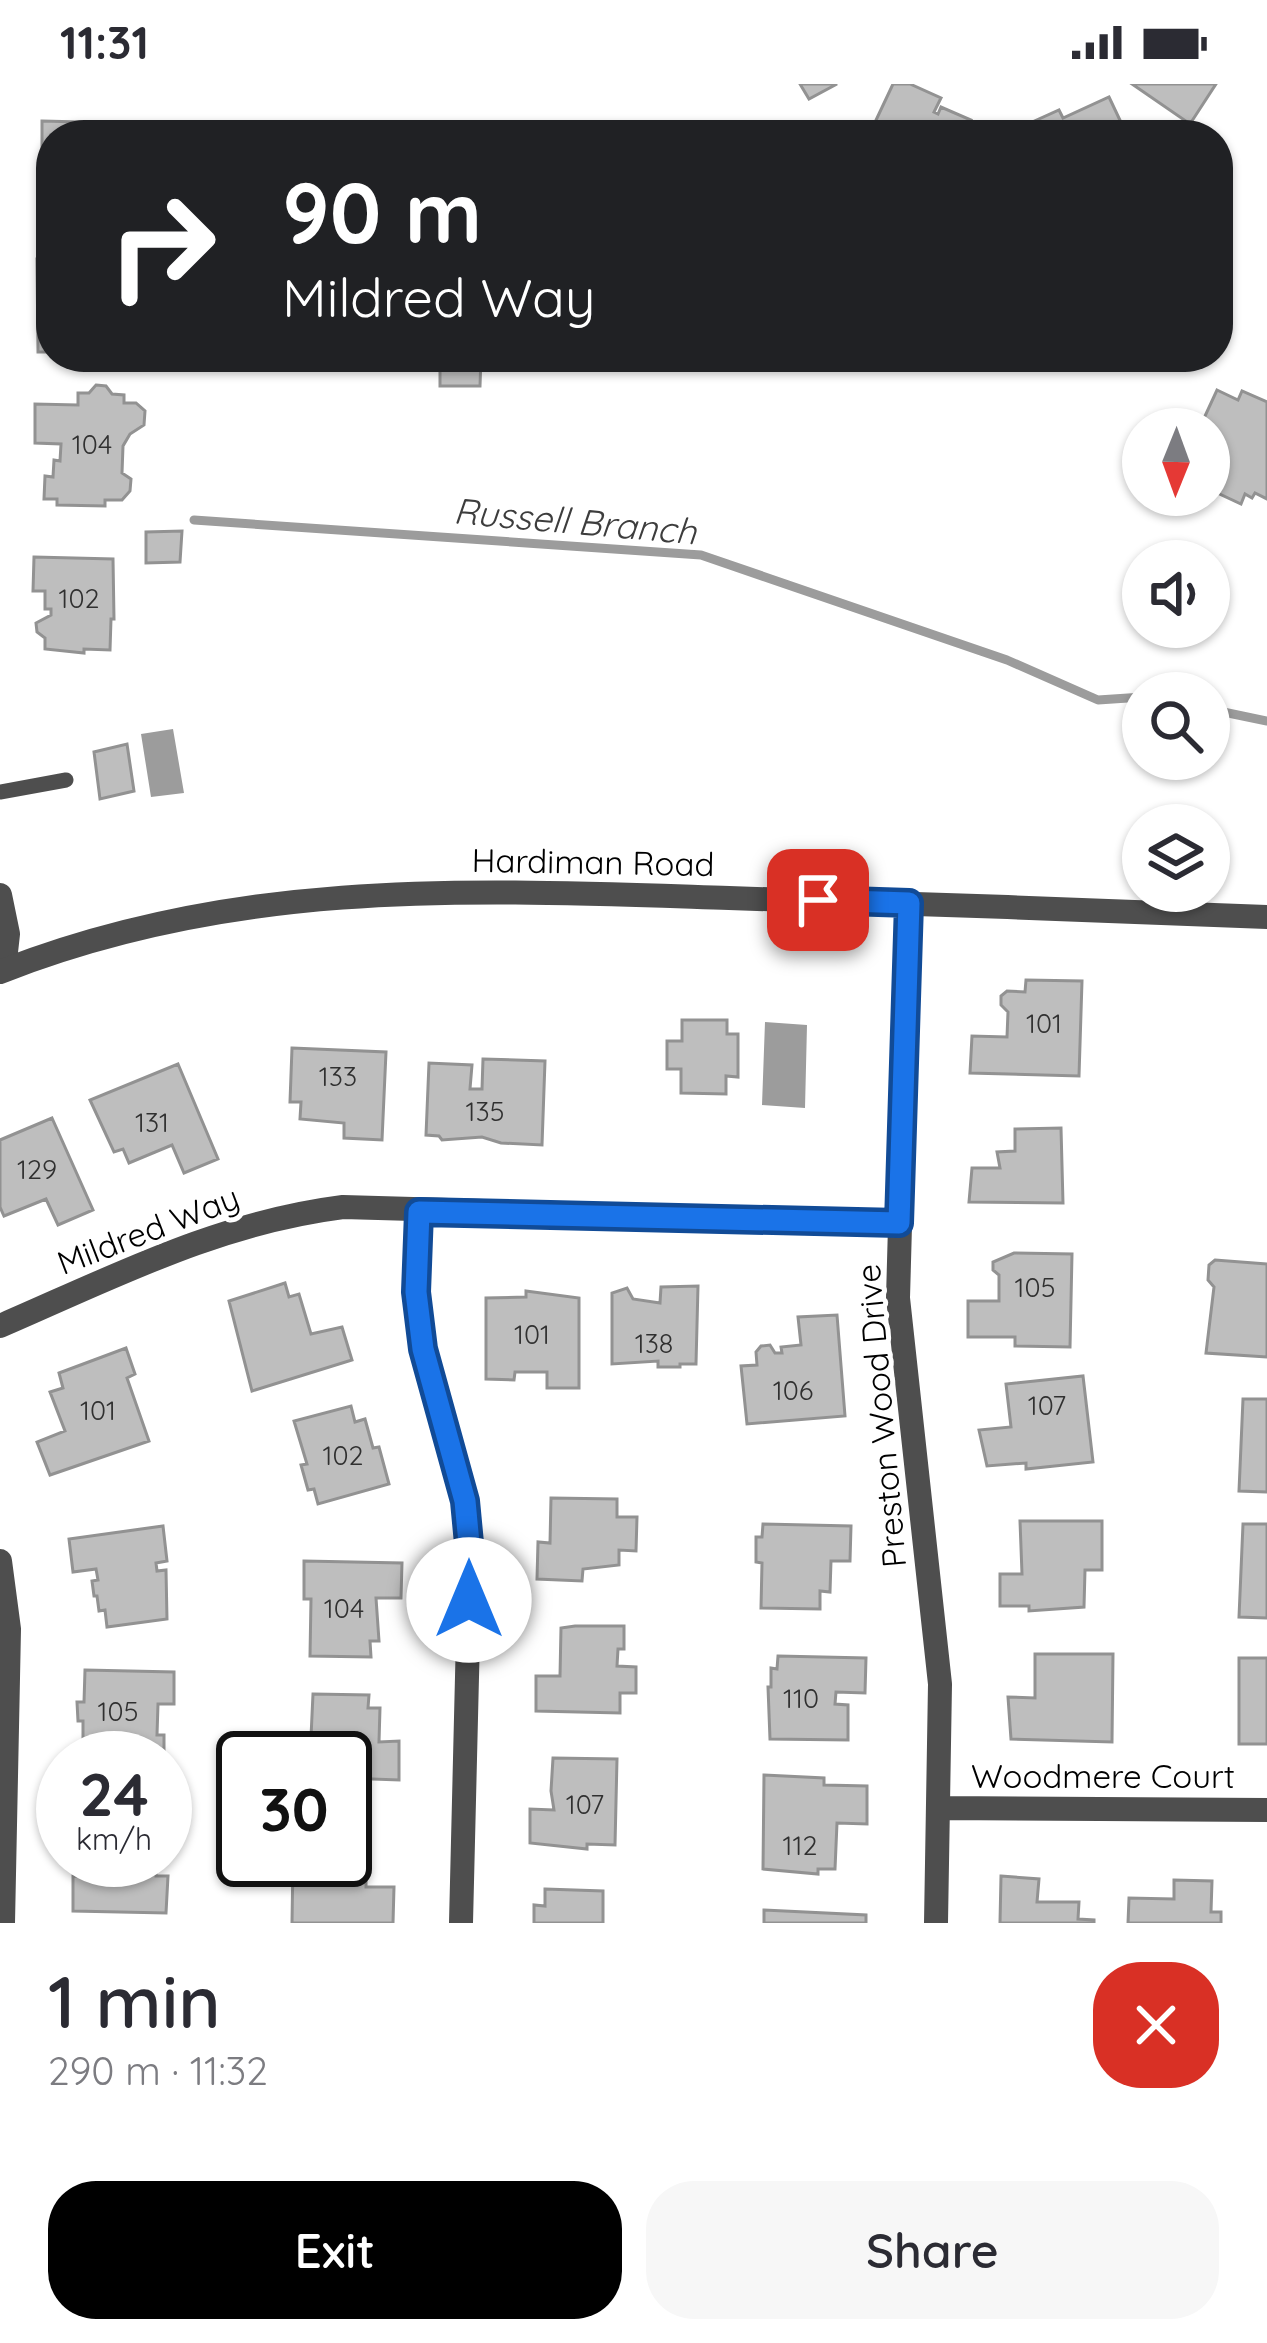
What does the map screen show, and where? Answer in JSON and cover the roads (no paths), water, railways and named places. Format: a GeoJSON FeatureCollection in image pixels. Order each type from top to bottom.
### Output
{"type":"FeatureCollection","features":[{"type":"Feature","properties":{"kind":"street","name":"Hardiman Road"},"geometry":{"type":"LineString","coordinates":[[1,970],[190,915],[314,897],[500,890],[1267,916]]}},
{"type":"Feature","properties":{"kind":"street"},"geometry":{"type":"LineString","coordinates":[[0,895],[8,934],[1,970]]}},
{"type":"Feature","properties":{"kind":"street","name":"Preston Wood Drive"},"geometry":{"type":"LineString","coordinates":[[909,903],[898,1298],[940,1684],[936,1923]]}},
{"type":"Feature","properties":{"kind":"street","name":"Mildred Way"},"geometry":{"type":"LineString","coordinates":[[0,1326],[211,1235],[282,1215],[344,1207],[899,1223]]}},
{"type":"Feature","properties":{"kind":"street"},"geometry":{"type":"LineString","coordinates":[[419,1212],[416,1292],[423,1349],[465,1501],[470,1554],[461,1923]]}},
{"type":"Feature","properties":{"kind":"street"},"geometry":{"type":"LineString","coordinates":[[0,1561],[9,1629],[3,1923]]}},
{"type":"Feature","properties":{"kind":"street","name":"Woodmere Court"},"geometry":{"type":"LineString","coordinates":[[939,1808],[1267,1810]]}},
{"type":"Feature","properties":{"kind":"lane"},"geometry":{"type":"LineString","coordinates":[[0,792],[66,780]]}},
{"type":"Feature","properties":{"kind":"waterway","name":"Russell Branch"},"geometry":{"type":"LineString","coordinates":[[194,520],[701,555],[1007,660],[1098,700],[1122,698]]}},
{"type":"Feature","properties":{"kind":"waterway","name":"Russell Branch"},"geometry":{"type":"LineString","coordinates":[[1230,713],[1267,721]]}}]}
